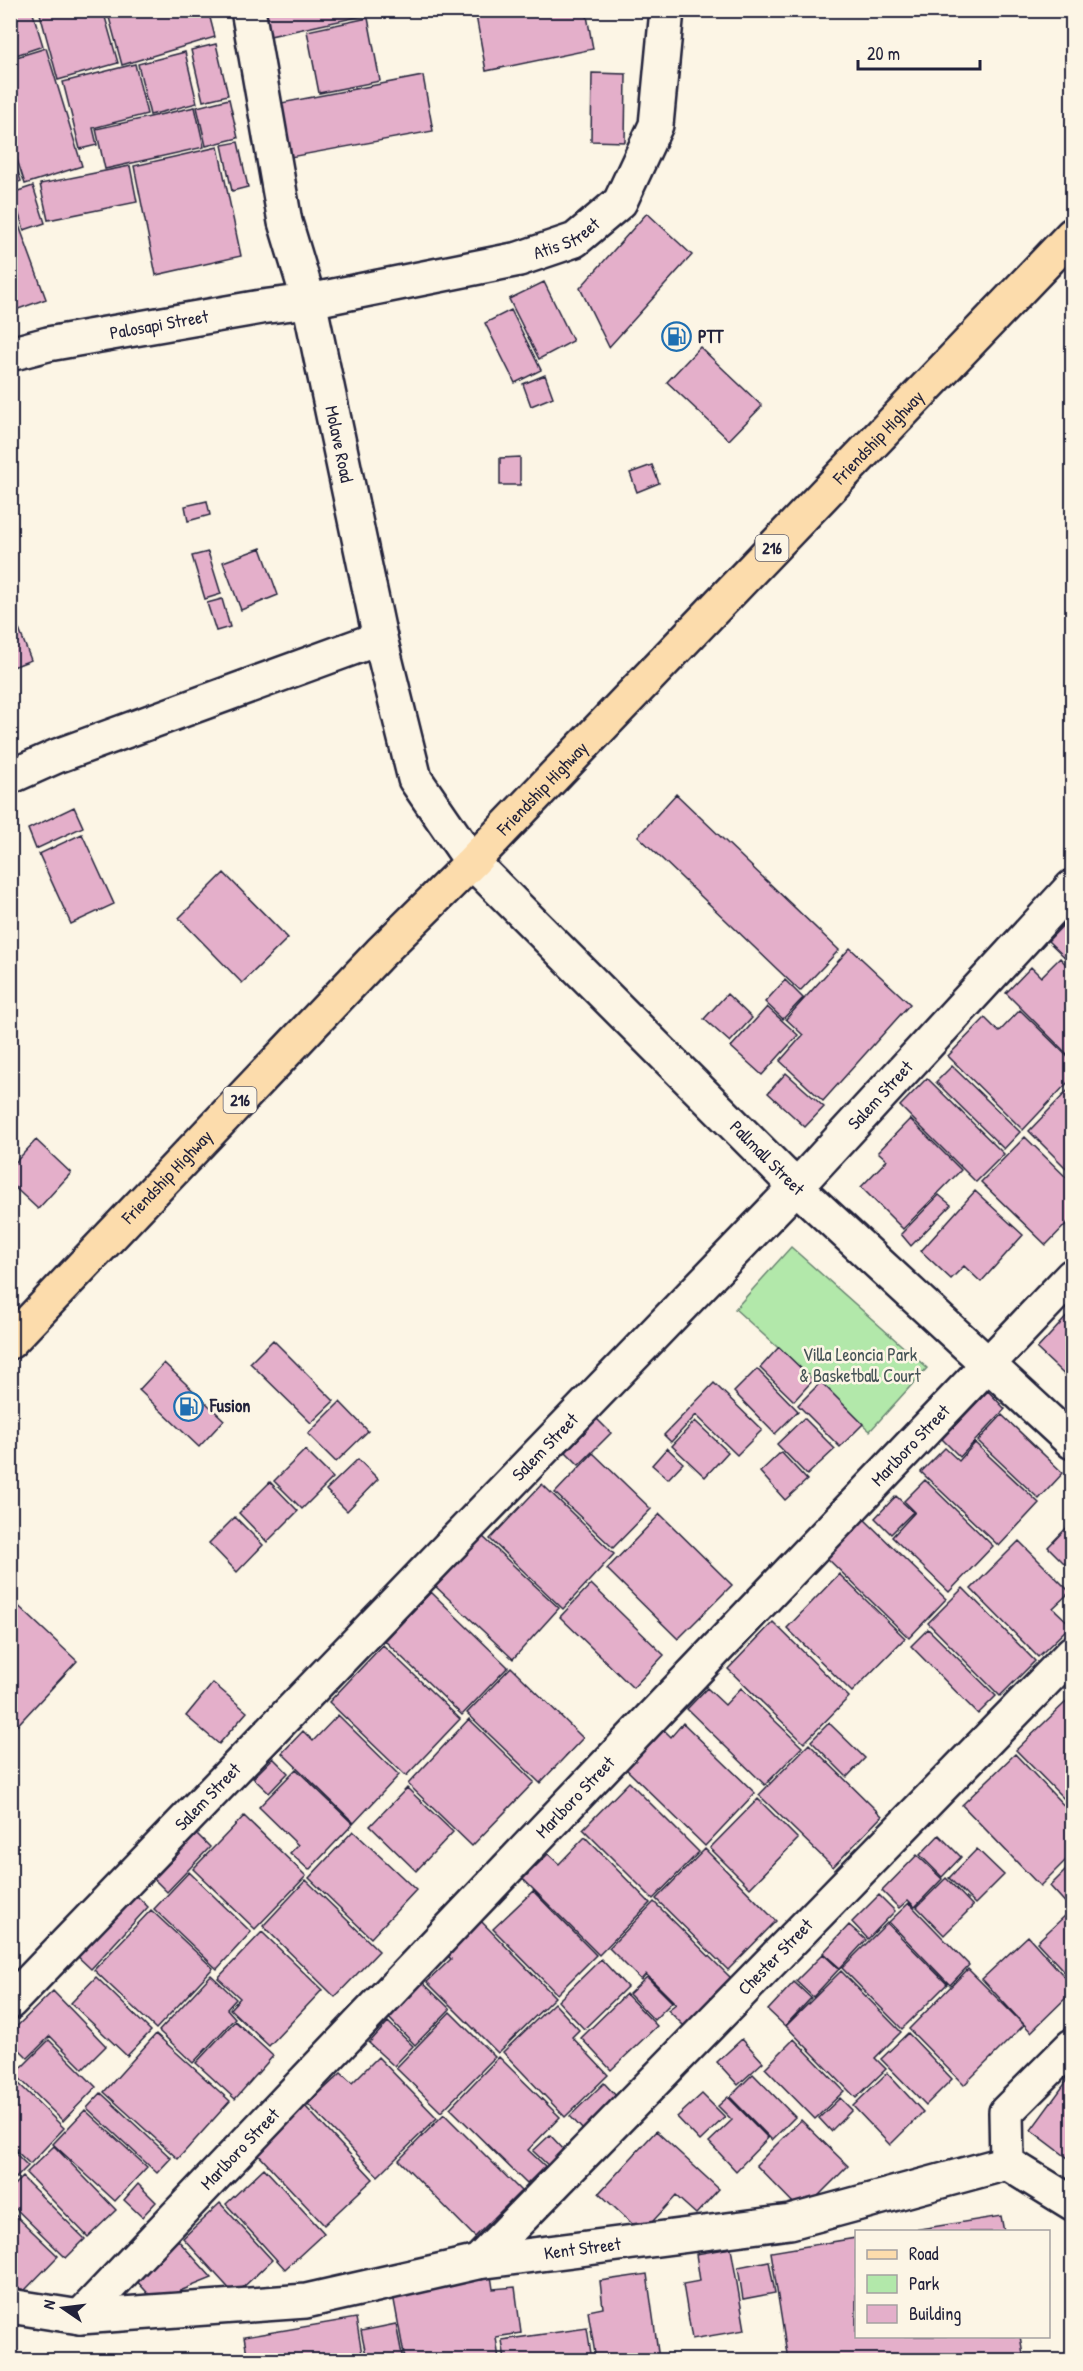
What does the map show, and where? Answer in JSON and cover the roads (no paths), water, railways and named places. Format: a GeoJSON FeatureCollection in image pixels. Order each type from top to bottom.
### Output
{"type":"FeatureCollection","features":[{"type":"Feature","properties":{"kind":"main road","name":"Friendship Highway"},"geometry":{"type":"LineString","coordinates":[[10,1342],[380,952],[472,862],[1072,235]]}},
{"type":"Feature","properties":{"kind":"street","name":"Molave Road"},"geometry":{"type":"LineString","coordinates":[[248,10],[285,222],[309,301],[380,638],[415,779],[472,862]]}},
{"type":"Feature","properties":{"kind":"street","name":"Atis Street"},"geometry":{"type":"LineString","coordinates":[[309,301],[519,259],[575,240],[620,202],[656,125],[667,10]]}},
{"type":"Feature","properties":{"kind":"street","name":"Palosapi Street"},"geometry":{"type":"LineString","coordinates":[[10,354],[48,344],[261,307],[309,301]]}},
{"type":"Feature","properties":{"kind":"street"},"geometry":{"type":"LineString","coordinates":[[10,777],[57,756],[380,638]]}},
{"type":"Feature","properties":{"kind":"street","name":"Pallmall Street"},"geometry":{"type":"LineString","coordinates":[[472,862],[796,1187],[1072,1442]]}},
{"type":"Feature","properties":{"kind":"street","name":"Salem Street"},"geometry":{"type":"LineString","coordinates":[[10,2002],[796,1187],[1072,887]]}},
{"type":"Feature","properties":{"kind":"street","name":"Marlboro Street"},"geometry":{"type":"LineString","coordinates":[[80,2317],[989,1366],[1072,1276]]}},
{"type":"Feature","properties":{"kind":"street","name":"Chester Street"},"geometry":{"type":"LineString","coordinates":[[478,2262],[1072,1653]]}},
{"type":"Feature","properties":{"kind":"street"},"geometry":{"type":"LineString","coordinates":[[1072,2046],[1006,2112],[1007,2163],[1072,2203]]}},
{"type":"Feature","properties":{"kind":"street","name":"Kent Street"},"geometry":{"type":"LineString","coordinates":[[10,2306],[80,2317],[306,2301],[478,2262],[789,2222],[1007,2163]]}},
{"type":"Feature","properties":{"kind":"place","name":"PTT"},"geometry":{"type":"Point","coordinates":[677,337]}},
{"type":"Feature","properties":{"kind":"place","name":"Fusion"},"geometry":{"type":"Point","coordinates":[189,1406]}},
{"type":"Feature","properties":{"kind":"park label","name":"Villa Leoncia Park & Basketball Court"},"geometry":{"type":"Point","coordinates":[860,1365]}}]}
